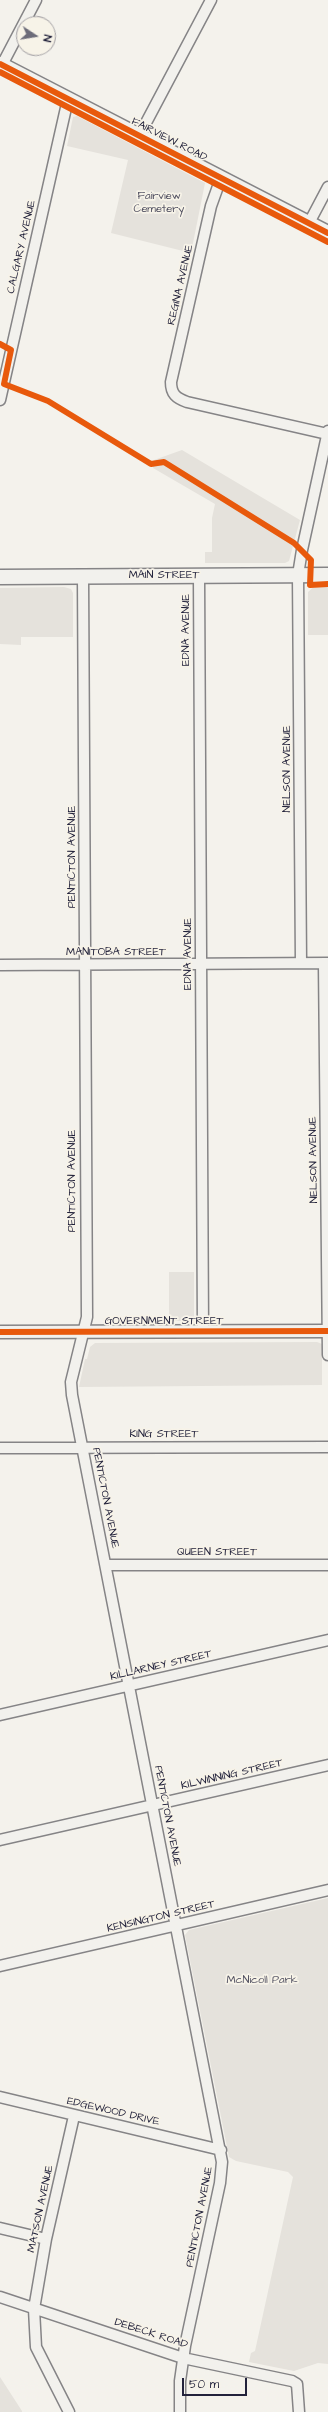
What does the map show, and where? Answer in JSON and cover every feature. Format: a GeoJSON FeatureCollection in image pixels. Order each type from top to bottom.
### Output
{"type":"FeatureCollection","features":[{"type":"Feature","properties":{"kind":"main road","name":"FAIRVIEW ROAD"},"geometry":{"type":"LineString","coordinates":[[1,65],[328,233]]}},
{"type":"Feature","properties":{"kind":"main road","name":"MAIN STREET"},"geometry":{"type":"LineString","coordinates":[[0,577],[328,575]]}},
{"type":"Feature","properties":{"kind":"street"},"geometry":{"type":"LineString","coordinates":[[1,65],[36,0]]}},
{"type":"Feature","properties":{"kind":"street"},"geometry":{"type":"LineString","coordinates":[[140,136],[211,0]]}},
{"type":"Feature","properties":{"kind":"street","name":"CALGARY AVENUE"},"geometry":{"type":"LineString","coordinates":[[0,400],[68,99]]}},
{"type":"Feature","properties":{"kind":"street","name":"REGINA AVENUE"},"geometry":{"type":"LineString","coordinates":[[221,178],[211,206],[171,382],[172,392],[175,397],[194,404],[328,432]]}},
{"type":"Feature","properties":{"kind":"street"},"geometry":{"type":"LineString","coordinates":[[309,223],[328,187]]}},
{"type":"Feature","properties":{"kind":"street","name":"NELSON AVENUE"},"geometry":{"type":"LineString","coordinates":[[301,963],[298,575],[328,432]]}},
{"type":"Feature","properties":{"kind":"street","name":"PENTICTON AVENUE"},"geometry":{"type":"LineString","coordinates":[[83,576],[87,1317],[71,1386],[221,2150],[220,2183],[183,2358],[180,2412]]}},
{"type":"Feature","properties":{"kind":"street","name":"EDNA AVENUE"},"geometry":{"type":"LineString","coordinates":[[199,576],[203,1331]]}},
{"type":"Feature","properties":{"kind":"street","name":"NELSON AVENUE"},"geometry":{"type":"LineString","coordinates":[[326,964],[328,1355]]}},
{"type":"Feature","properties":{"kind":"street","name":"MANITOBA STREET"},"geometry":{"type":"LineString","coordinates":[[0,965],[326,964]]}},
{"type":"Feature","properties":{"kind":"street","name":"GOVERNMENT STREET"},"geometry":{"type":"LineString","coordinates":[[0,1332],[328,1331]]}},
{"type":"Feature","properties":{"kind":"street","name":"KING STREET"},"geometry":{"type":"LineString","coordinates":[[0,1448],[328,1447]]}},
{"type":"Feature","properties":{"kind":"street","name":"QUEEN STREET"},"geometry":{"type":"LineString","coordinates":[[106,1565],[328,1565]]}},
{"type":"Feature","properties":{"kind":"street","name":"KILLARNEY STREET"},"geometry":{"type":"LineString","coordinates":[[0,1715],[328,1640]]}},
{"type":"Feature","properties":{"kind":"street","name":"KILWINNING STREET"},"geometry":{"type":"LineString","coordinates":[[0,1840],[328,1765]]}},
{"type":"Feature","properties":{"kind":"street","name":"KENSINGTON STREET"},"geometry":{"type":"LineString","coordinates":[[0,1966],[328,1890]]}},
{"type":"Feature","properties":{"kind":"street","name":"EDGEWOOD DRIVE"},"geometry":{"type":"LineString","coordinates":[[0,2097],[74,2116],[221,2150]]}},
{"type":"Feature","properties":{"kind":"street","name":"MATSON AVENUE"},"geometry":{"type":"LineString","coordinates":[[69,2412],[36,2347],[34,2308],[46,2239],[74,2116]]}},
{"type":"Feature","properties":{"kind":"street"},"geometry":{"type":"LineString","coordinates":[[0,2228],[46,2239]]}},
{"type":"Feature","properties":{"kind":"street","name":"DEBECK ROAD"},"geometry":{"type":"LineString","coordinates":[[0,2297],[183,2358],[297,2384],[299,2412]]}},
{"type":"Feature","properties":{"kind":"shaded area","name":"Fairview Cemetery"},"geometry":{"type":"Polygon","coordinates":[[[77,116],[205,183],[191,253],[111,233],[128,160],[67,146],[73,117],[77,116]]]}},
{"type":"Feature","properties":{"kind":"shaded area"},"geometry":{"type":"Polygon","coordinates":[[[182,450],[300,520],[289,561],[285,563],[205,563],[205,552],[212,552],[212,518],[215,504],[153,468],[154,460],[182,450]]]}},
{"type":"Feature","properties":{"kind":"shaded area"},"geometry":{"type":"Polygon","coordinates":[[[316,585],[328,585],[328,635],[308,635],[308,592],[316,585]]]}},
{"type":"Feature","properties":{"kind":"shaded area"},"geometry":{"type":"Polygon","coordinates":[[[64,587],[71,589],[73,593],[73,637],[21,637],[21,645],[0,644],[0,588],[64,587]]]}},
{"type":"Feature","properties":{"kind":"shaded area"},"geometry":{"type":"Polygon","coordinates":[[[169,1272],[194,1272],[194,1321],[169,1321],[169,1272]]]}},
{"type":"Feature","properties":{"kind":"shaded area"},"geometry":{"type":"Polygon","coordinates":[[[317,1342],[322,1344],[322,1385],[79,1387],[85,1359],[87,1359],[90,1347],[95,1343],[317,1342]]]}},
{"type":"Feature","properties":{"kind":"shaded area","name":"McNicoll Park"},"geometry":{"type":"Polygon","coordinates":[[[328,1898],[328,2364],[318,2363],[294,2371],[249,2362],[251,2353],[255,2351],[293,2177],[288,2172],[236,2161],[229,2157],[185,1935],[189,1930],[328,1898]]]}},
{"type":"Feature","properties":{"kind":"shaded area"},"geometry":{"type":"Polygon","coordinates":[[[0,2377],[22,2411],[22,2412],[0,2412],[0,2377]]]}},
{"type":"Feature","properties":{"kind":"cycle path"},"geometry":{"type":"LineString","coordinates":[[0,64],[328,233]]}},
{"type":"Feature","properties":{"kind":"cycle path"},"geometry":{"type":"LineString","coordinates":[[0,72],[328,242]]}},
{"type":"Feature","properties":{"kind":"cycle path"},"geometry":{"type":"LineString","coordinates":[[0,344],[11,350],[4,384],[48,401],[151,464],[164,462],[294,543],[311,560],[310,585],[328,584]]}},
{"type":"Feature","properties":{"kind":"cycle path"},"geometry":{"type":"LineString","coordinates":[[0,1332],[328,1331]]}}]}
